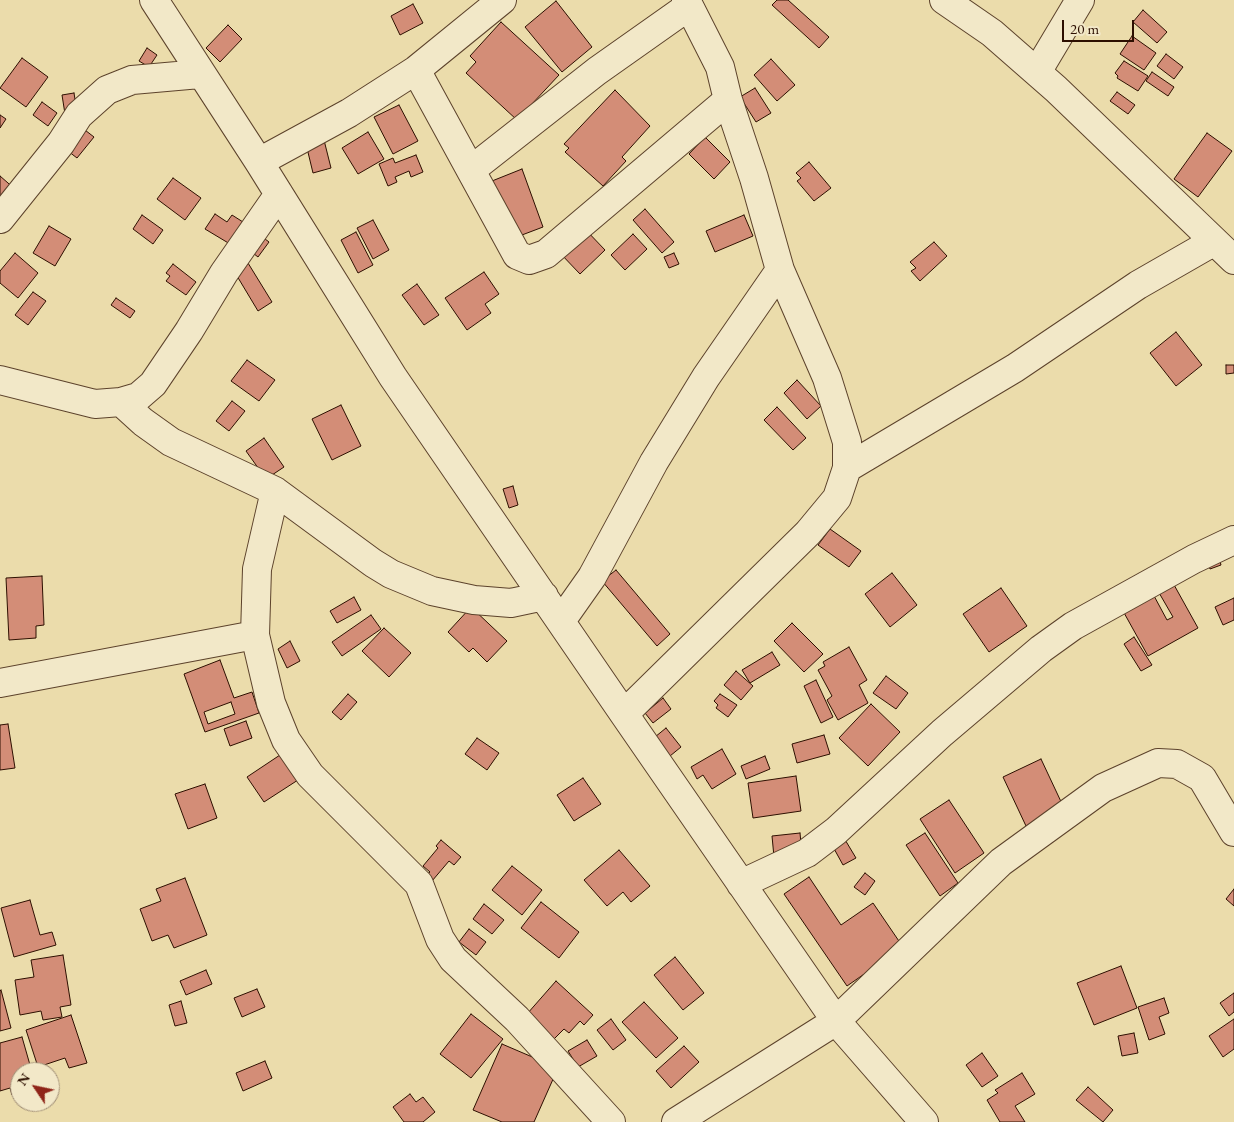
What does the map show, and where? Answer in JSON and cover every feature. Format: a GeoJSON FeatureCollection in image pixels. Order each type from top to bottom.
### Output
{"type":"FeatureCollection","features":[{"type":"Feature","properties":{"kind":"street"},"geometry":{"type":"LineString","coordinates":[[154,0],[200,74],[259,162],[393,377],[624,714],[836,1021],[924,1122]]}},
{"type":"Feature","properties":{"kind":"street"},"geometry":{"type":"LineString","coordinates":[[259,162],[349,113],[416,70],[502,0]]}},
{"type":"Feature","properties":{"kind":"street"},"geometry":{"type":"LineString","coordinates":[[944,0],[992,34],[1037,72],[1234,260]]}},
{"type":"Feature","properties":{"kind":"street"},"geometry":{"type":"LineString","coordinates":[[1037,72],[1080,0]]}},
{"type":"Feature","properties":{"kind":"street"},"geometry":{"type":"LineString","coordinates":[[471,170],[687,3],[720,67],[728,100],[754,178],[780,270],[827,378],[847,442],[847,468],[837,498],[808,533],[624,714]]}},
{"type":"Feature","properties":{"kind":"street"},"geometry":{"type":"LineString","coordinates":[[416,70],[517,255],[523,259],[535,259],[546,254],[728,100]]}},
{"type":"Feature","properties":{"kind":"street"},"geometry":{"type":"LineString","coordinates":[[0,219],[61,143],[79,115],[107,90],[132,80],[200,74]]}},
{"type":"Feature","properties":{"kind":"street"},"geometry":{"type":"LineString","coordinates":[[0,380],[95,404],[121,402],[138,397],[153,384],[189,331],[224,273],[279,194]]}},
{"type":"Feature","properties":{"kind":"street"},"geometry":{"type":"LineString","coordinates":[[847,468],[1016,368],[1138,285],[1213,242]]}},
{"type":"Feature","properties":{"kind":"street"},"geometry":{"type":"LineString","coordinates":[[561,621],[592,576],[654,462],[706,376],[780,270]]}},
{"type":"Feature","properties":{"kind":"street"},"geometry":{"type":"LineString","coordinates":[[121,402],[143,422],[171,442],[275,491],[373,564],[391,574],[432,591],[474,600],[511,603],[544,596]]}},
{"type":"Feature","properties":{"kind":"street"},"geometry":{"type":"LineString","coordinates":[[275,491],[257,569],[255,635],[271,702],[286,740],[310,775],[420,884],[440,939],[454,959],[517,1020],[611,1122]]}},
{"type":"Feature","properties":{"kind":"street"},"geometry":{"type":"LineString","coordinates":[[741,884],[807,853],[836,831],[942,733],[1041,650],[1074,626],[1194,559],[1234,540]]}},
{"type":"Feature","properties":{"kind":"street"},"geometry":{"type":"LineString","coordinates":[[0,683],[255,635]]}},
{"type":"Feature","properties":{"kind":"street"},"geometry":{"type":"LineString","coordinates":[[676,1122],[836,1021],[1001,862],[1064,815],[1111,785],[1158,763],[1177,764],[1202,778],[1234,832]]}},
{"type":"Feature","properties":{"kind":"building"},"geometry":{"type":"Polygon","coordinates":[[[777,0],[788,0],[829,37],[819,48],[772,5],[777,0]]]}},
{"type":"Feature","properties":{"kind":"building"},"geometry":{"type":"Polygon","coordinates":[[[556,1],[592,47],[562,72],[525,27],[556,1]]]}},
{"type":"Feature","properties":{"kind":"building"},"geometry":{"type":"Polygon","coordinates":[[[413,4],[423,23],[400,35],[391,16],[413,4]]]}},
{"type":"Feature","properties":{"kind":"building"},"geometry":{"type":"Polygon","coordinates":[[[1143,10],[1167,32],[1157,43],[1133,22],[1143,10]]]}},
{"type":"Feature","properties":{"kind":"building"},"geometry":{"type":"Polygon","coordinates":[[[501,22],[559,75],[517,120],[466,73],[476,62],[470,56],[501,22]]]}},
{"type":"Feature","properties":{"kind":"building"},"geometry":{"type":"Polygon","coordinates":[[[228,25],[242,39],[220,62],[206,48],[228,25]]]}},
{"type":"Feature","properties":{"kind":"building"},"geometry":{"type":"Polygon","coordinates":[[[1132,36],[1156,53],[1144,70],[1120,54],[1132,36]]]}},
{"type":"Feature","properties":{"kind":"building"},"geometry":{"type":"Polygon","coordinates":[[[147,48],[157,55],[149,67],[139,61],[147,48]]]}},
{"type":"Feature","properties":{"kind":"building"},"geometry":{"type":"Polygon","coordinates":[[[1166,54],[1183,67],[1174,79],[1157,66],[1166,54]]]}},
{"type":"Feature","properties":{"kind":"building"},"geometry":{"type":"Polygon","coordinates":[[[22,58],[48,77],[26,107],[0,88],[22,58]]]}},
{"type":"Feature","properties":{"kind":"building"},"geometry":{"type":"Polygon","coordinates":[[[771,59],[795,85],[777,101],[754,75],[771,59]]]}},
{"type":"Feature","properties":{"kind":"building"},"geometry":{"type":"Polygon","coordinates":[[[1124,61],[1148,76],[1138,91],[1117,78],[1118,76],[1115,73],[1124,61]]]}},
{"type":"Feature","properties":{"kind":"building"},"geometry":{"type":"Polygon","coordinates":[[[1152,72],[1174,87],[1168,96],[1146,81],[1152,72]]]}},
{"type":"Feature","properties":{"kind":"building"},"geometry":{"type":"Polygon","coordinates":[[[755,88],[771,113],[756,122],[740,97],[755,88]]]}},
{"type":"Feature","properties":{"kind":"building"},"geometry":{"type":"Polygon","coordinates":[[[615,90],[650,126],[622,157],[626,161],[603,186],[565,152],[569,148],[564,144],[615,90]]]}},
{"type":"Feature","properties":{"kind":"building"},"geometry":{"type":"Polygon","coordinates":[[[1117,92],[1135,105],[1128,114],[1110,101],[1117,92]]]}},
{"type":"Feature","properties":{"kind":"building"},"geometry":{"type":"Polygon","coordinates":[[[74,93],[77,112],[65,114],[62,95],[74,93]]]}},
{"type":"Feature","properties":{"kind":"building"},"geometry":{"type":"Polygon","coordinates":[[[42,102],[57,113],[48,126],[33,115],[42,102]]]}},
{"type":"Feature","properties":{"kind":"building"},"geometry":{"type":"Polygon","coordinates":[[[399,105],[418,141],[393,154],[374,117],[399,105]]]}},
{"type":"Feature","properties":{"kind":"building"},"geometry":{"type":"Polygon","coordinates":[[[0,115],[6,119],[0,128],[0,115]]]}},
{"type":"Feature","properties":{"kind":"building"},"geometry":{"type":"Polygon","coordinates":[[[81,127],[94,137],[77,158],[64,148],[81,127]]]}},
{"type":"Feature","properties":{"kind":"building"},"geometry":{"type":"Polygon","coordinates":[[[368,132],[384,159],[358,174],[342,148],[368,132]]]}},
{"type":"Feature","properties":{"kind":"building"},"geometry":{"type":"Polygon","coordinates":[[[1207,133],[1232,151],[1198,197],[1174,179],[1207,133]]]}},
{"type":"Feature","properties":{"kind":"building"},"geometry":{"type":"Polygon","coordinates":[[[705,137],[730,162],[714,179],[689,154],[705,137]]]}},
{"type":"Feature","properties":{"kind":"building"},"geometry":{"type":"Polygon","coordinates":[[[324,140],[331,168],[313,173],[306,144],[324,140]]]}},
{"type":"Feature","properties":{"kind":"building"},"geometry":{"type":"Polygon","coordinates":[[[416,155],[423,172],[411,177],[409,171],[395,177],[397,182],[388,186],[379,164],[393,158],[395,163],[416,155]]]}},
{"type":"Feature","properties":{"kind":"building"},"geometry":{"type":"Polygon","coordinates":[[[809,162],[831,188],[814,201],[797,181],[801,178],[796,173],[809,162]]]}},
{"type":"Feature","properties":{"kind":"building"},"geometry":{"type":"Polygon","coordinates":[[[522,169],[543,227],[514,238],[487,183],[522,169]]]}},
{"type":"Feature","properties":{"kind":"building"},"geometry":{"type":"Polygon","coordinates":[[[0,176],[16,190],[0,209],[0,176]]]}},
{"type":"Feature","properties":{"kind":"building"},"geometry":{"type":"Polygon","coordinates":[[[173,178],[201,198],[185,220],[157,199],[173,178]]]}},
{"type":"Feature","properties":{"kind":"building"},"geometry":{"type":"Polygon","coordinates":[[[645,209],[674,242],[662,253],[633,220],[645,209]]]}},
{"type":"Feature","properties":{"kind":"building"},"geometry":{"type":"Polygon","coordinates":[[[215,214],[227,222],[232,215],[243,222],[230,244],[205,229],[215,214]]]}},
{"type":"Feature","properties":{"kind":"building"},"geometry":{"type":"Polygon","coordinates":[[[142,215],[163,230],[153,244],[133,229],[142,215]]]}},
{"type":"Feature","properties":{"kind":"building"},"geometry":{"type":"Polygon","coordinates":[[[744,215],[753,236],[715,252],[706,231],[744,215]]]}},
{"type":"Feature","properties":{"kind":"building"},"geometry":{"type":"Polygon","coordinates":[[[373,220],[389,250],[373,259],[357,228],[373,220]]]}},
{"type":"Feature","properties":{"kind":"building"},"geometry":{"type":"Polygon","coordinates":[[[49,226],[71,239],[55,266],[33,253],[49,226]]]}},
{"type":"Feature","properties":{"kind":"building"},"geometry":{"type":"Polygon","coordinates":[[[584,228],[605,250],[580,274],[559,252],[584,228]]]}},
{"type":"Feature","properties":{"kind":"building"},"geometry":{"type":"Polygon","coordinates":[[[256,232],[269,242],[258,257],[244,246],[256,232]]]}},
{"type":"Feature","properties":{"kind":"building"},"geometry":{"type":"Polygon","coordinates":[[[356,232],[373,265],[358,273],[341,240],[356,232]]]}},
{"type":"Feature","properties":{"kind":"building"},"geometry":{"type":"Polygon","coordinates":[[[633,234],[647,249],[625,270],[611,255],[633,234]]]}},
{"type":"Feature","properties":{"kind":"building"},"geometry":{"type":"Polygon","coordinates":[[[934,242],[947,256],[920,281],[911,271],[916,268],[910,262],[934,242]]]}},
{"type":"Feature","properties":{"kind":"building"},"geometry":{"type":"Polygon","coordinates":[[[15,253],[38,273],[18,298],[0,283],[0,271],[15,253]]]}},
{"type":"Feature","properties":{"kind":"building"},"geometry":{"type":"Polygon","coordinates":[[[674,253],[679,264],[669,268],[664,257],[674,253]]]}},
{"type":"Feature","properties":{"kind":"building"},"geometry":{"type":"Polygon","coordinates":[[[248,263],[272,302],[258,311],[234,271],[248,263]]]}},
{"type":"Feature","properties":{"kind":"building"},"geometry":{"type":"Polygon","coordinates":[[[173,264],[196,282],[186,295],[166,281],[170,276],[166,273],[173,264]]]}},
{"type":"Feature","properties":{"kind":"building"},"geometry":{"type":"Polygon","coordinates":[[[484,272],[499,294],[485,304],[491,313],[467,330],[445,298],[484,272]]]}},
{"type":"Feature","properties":{"kind":"building"},"geometry":{"type":"Polygon","coordinates":[[[417,284],[439,315],[424,325],[402,295],[417,284]]]}},
{"type":"Feature","properties":{"kind":"building"},"geometry":{"type":"Polygon","coordinates":[[[33,292],[46,301],[28,325],[15,315],[33,292]]]}},
{"type":"Feature","properties":{"kind":"building"},"geometry":{"type":"Polygon","coordinates":[[[116,298],[135,311],[130,318],[111,305],[116,298]]]}},
{"type":"Feature","properties":{"kind":"building"},"geometry":{"type":"Polygon","coordinates":[[[1176,332],[1202,365],[1176,386],[1150,353],[1176,332]]]}},
{"type":"Feature","properties":{"kind":"building"},"geometry":{"type":"Polygon","coordinates":[[[247,360],[275,380],[259,401],[231,381],[247,360]]]}},
{"type":"Feature","properties":{"kind":"building"},"geometry":{"type":"Polygon","coordinates":[[[1226,365],[1234,365],[1234,373],[1226,374],[1226,365]]]}},
{"type":"Feature","properties":{"kind":"building"},"geometry":{"type":"Polygon","coordinates":[[[797,380],[821,406],[807,419],[784,393],[797,380]]]}},
{"type":"Feature","properties":{"kind":"building"},"geometry":{"type":"Polygon","coordinates":[[[232,401],[245,411],[229,431],[216,421],[232,401]]]}},
{"type":"Feature","properties":{"kind":"building"},"geometry":{"type":"Polygon","coordinates":[[[341,405],[361,446],[332,460],[312,419],[341,405]]]}},
{"type":"Feature","properties":{"kind":"building"},"geometry":{"type":"Polygon","coordinates":[[[777,407],[806,438],[793,450],[764,420],[777,407]]]}},
{"type":"Feature","properties":{"kind":"building"},"geometry":{"type":"Polygon","coordinates":[[[264,438],[284,467],[266,479],[246,451],[264,438]]]}},
{"type":"Feature","properties":{"kind":"building"},"geometry":{"type":"Polygon","coordinates":[[[513,486],[518,505],[509,508],[503,489],[513,486]]]}},
{"type":"Feature","properties":{"kind":"building"},"geometry":{"type":"Polygon","coordinates":[[[830,529],[861,551],[849,567],[818,545],[830,529]]]}},
{"type":"Feature","properties":{"kind":"building"},"geometry":{"type":"Polygon","coordinates":[[[1218,554],[1221,565],[1210,569],[1206,558],[1218,554]]]}},
{"type":"Feature","properties":{"kind":"building"},"geometry":{"type":"Polygon","coordinates":[[[616,570],[670,634],[657,646],[602,581],[616,570]]]}},
{"type":"Feature","properties":{"kind":"building"},"geometry":{"type":"Polygon","coordinates":[[[892,573],[917,605],[890,627],[865,594],[892,573]]]}},
{"type":"Feature","properties":{"kind":"building"},"geometry":{"type":"Polygon","coordinates":[[[42,576],[44,625],[36,626],[36,638],[9,640],[6,578],[42,576]]]}},
{"type":"Feature","properties":{"kind":"building"},"geometry":{"type":"Polygon","coordinates":[[[1173,583],[1198,628],[1148,656],[1123,611],[1153,594],[1167,620],[1173,617],[1158,591],[1173,583]]]}},
{"type":"Feature","properties":{"kind":"building"},"geometry":{"type":"Polygon","coordinates":[[[1001,588],[1027,626],[989,652],[963,614],[1001,588]]]}},
{"type":"Feature","properties":{"kind":"building"},"geometry":{"type":"Polygon","coordinates":[[[354,597],[361,610],[337,623],[330,611],[354,597]]]}},
{"type":"Feature","properties":{"kind":"building"},"geometry":{"type":"Polygon","coordinates":[[[1234,598],[1234,620],[1223,625],[1215,607],[1234,598]]]}},
{"type":"Feature","properties":{"kind":"building"},"geometry":{"type":"Polygon","coordinates":[[[471,607],[507,641],[487,662],[473,648],[469,652],[448,632],[471,607]]]}},
{"type":"Feature","properties":{"kind":"building"},"geometry":{"type":"Polygon","coordinates":[[[371,615],[381,629],[342,656],[332,642],[371,615]]]}},
{"type":"Feature","properties":{"kind":"building"},"geometry":{"type":"Polygon","coordinates":[[[792,623],[823,654],[804,672],[774,641],[792,623]]]}},
{"type":"Feature","properties":{"kind":"building"},"geometry":{"type":"Polygon","coordinates":[[[384,628],[411,653],[389,677],[362,651],[384,628]]]}},
{"type":"Feature","properties":{"kind":"building"},"geometry":{"type":"Polygon","coordinates":[[[1134,637],[1152,665],[1141,671],[1124,644],[1134,637]]]}},
{"type":"Feature","properties":{"kind":"building"},"geometry":{"type":"Polygon","coordinates":[[[290,641],[300,661],[287,668],[278,649],[290,641]]]}},
{"type":"Feature","properties":{"kind":"building"},"geometry":{"type":"Polygon","coordinates":[[[849,647],[867,680],[859,685],[868,703],[838,720],[827,700],[832,696],[818,670],[825,666],[823,662],[849,647]]]}},
{"type":"Feature","properties":{"kind":"building"},"geometry":{"type":"Polygon","coordinates":[[[772,652],[780,665],[750,683],[742,670],[772,652]]]}},
{"type":"Feature","properties":{"kind":"building"},"geometry":{"type":"Polygon","coordinates":[[[220,660],[234,698],[252,692],[259,713],[205,732],[184,674],[220,660]],[[231,702],[204,712],[208,724],[235,714],[231,702]]]}},
{"type":"Feature","properties":{"kind":"building"},"geometry":{"type":"Polygon","coordinates":[[[736,671],[753,686],[741,700],[724,685],[736,671]]]}},
{"type":"Feature","properties":{"kind":"building"},"geometry":{"type":"Polygon","coordinates":[[[886,676],[908,693],[896,709],[873,693],[886,676]]]}},
{"type":"Feature","properties":{"kind":"building"},"geometry":{"type":"Polygon","coordinates":[[[816,680],[833,717],[821,723],[804,686],[816,680]]]}},
{"type":"Feature","properties":{"kind":"building"},"geometry":{"type":"Polygon","coordinates":[[[348,694],[357,702],[341,720],[332,712],[348,694]]]}},
{"type":"Feature","properties":{"kind":"building"},"geometry":{"type":"Polygon","coordinates":[[[720,694],[737,705],[728,717],[716,708],[718,705],[714,701],[720,694]]]}},
{"type":"Feature","properties":{"kind":"building"},"geometry":{"type":"Polygon","coordinates":[[[663,698],[671,709],[653,723],[645,713],[663,698]]]}},
{"type":"Feature","properties":{"kind":"building"},"geometry":{"type":"Polygon","coordinates":[[[871,704],[900,732],[868,766],[839,738],[871,704]]]}},
{"type":"Feature","properties":{"kind":"building"},"geometry":{"type":"Polygon","coordinates":[[[246,721],[252,738],[230,746],[224,729],[246,721]]]}},
{"type":"Feature","properties":{"kind":"building"},"geometry":{"type":"Polygon","coordinates":[[[8,724],[15,768],[0,770],[0,725],[8,724]]]}},
{"type":"Feature","properties":{"kind":"building"},"geometry":{"type":"Polygon","coordinates":[[[666,728],[681,747],[670,756],[655,737],[666,728]]]}},
{"type":"Feature","properties":{"kind":"building"},"geometry":{"type":"Polygon","coordinates":[[[824,735],[830,754],[797,763],[792,744],[824,735]]]}},
{"type":"Feature","properties":{"kind":"building"},"geometry":{"type":"Polygon","coordinates":[[[477,738],[499,753],[487,770],[465,754],[477,738]]]}},
{"type":"Feature","properties":{"kind":"building"},"geometry":{"type":"Polygon","coordinates":[[[722,749],[736,774],[712,789],[703,775],[697,779],[691,767],[722,749]]]}},
{"type":"Feature","properties":{"kind":"building"},"geometry":{"type":"Polygon","coordinates":[[[286,751],[298,780],[264,802],[247,777],[286,751]]]}},
{"type":"Feature","properties":{"kind":"building"},"geometry":{"type":"Polygon","coordinates":[[[765,756],[770,769],[746,779],[741,766],[765,756]]]}},
{"type":"Feature","properties":{"kind":"building"},"geometry":{"type":"Polygon","coordinates":[[[1041,759],[1064,808],[1026,826],[1003,777],[1041,759]]]}},
{"type":"Feature","properties":{"kind":"building"},"geometry":{"type":"Polygon","coordinates":[[[796,776],[801,811],[753,818],[748,783],[796,776]]]}},
{"type":"Feature","properties":{"kind":"building"},"geometry":{"type":"Polygon","coordinates":[[[583,778],[601,804],[574,821],[557,795],[583,778]]]}},
{"type":"Feature","properties":{"kind":"building"},"geometry":{"type":"Polygon","coordinates":[[[205,784],[217,818],[188,829],[175,794],[205,784]]]}},
{"type":"Feature","properties":{"kind":"building"},"geometry":{"type":"Polygon","coordinates":[[[949,800],[984,853],[955,873],[920,819],[949,800]]]}},
{"type":"Feature","properties":{"kind":"building"},"geometry":{"type":"Polygon","coordinates":[[[800,833],[802,854],[774,857],[772,836],[800,833]]]}},
{"type":"Feature","properties":{"kind":"building"},"geometry":{"type":"Polygon","coordinates":[[[925,833],[958,883],[940,896],[906,845],[925,833]]]}},
{"type":"Feature","properties":{"kind":"building"},"geometry":{"type":"Polygon","coordinates":[[[844,838],[856,858],[843,865],[832,845],[844,838]]]}},
{"type":"Feature","properties":{"kind":"building"},"geometry":{"type":"Polygon","coordinates":[[[441,840],[461,857],[454,865],[449,861],[432,881],[426,875],[430,872],[423,866],[438,848],[436,846],[441,840]]]}},
{"type":"Feature","properties":{"kind":"building"},"geometry":{"type":"Polygon","coordinates":[[[619,850],[650,886],[631,902],[623,892],[607,906],[584,880],[619,850]]]}},
{"type":"Feature","properties":{"kind":"building"},"geometry":{"type":"Polygon","coordinates":[[[512,866],[542,890],[522,915],[492,890],[512,866]]]}},
{"type":"Feature","properties":{"kind":"building"},"geometry":{"type":"Polygon","coordinates":[[[865,873],[875,881],[865,895],[854,887],[865,873]]]}},
{"type":"Feature","properties":{"kind":"building"},"geometry":{"type":"Polygon","coordinates":[[[809,877],[841,925],[873,903],[903,947],[847,986],[784,894],[809,877]]]}},
{"type":"Feature","properties":{"kind":"building"},"geometry":{"type":"Polygon","coordinates":[[[185,878],[207,935],[174,948],[168,935],[152,941],[140,909],[161,901],[156,889],[185,878]]]}},
{"type":"Feature","properties":{"kind":"building"},"geometry":{"type":"Polygon","coordinates":[[[1234,889],[1234,906],[1226,899],[1234,889]]]}},
{"type":"Feature","properties":{"kind":"building"},"geometry":{"type":"Polygon","coordinates":[[[30,900],[40,935],[52,932],[56,945],[14,957],[1,908],[30,900]]]}},
{"type":"Feature","properties":{"kind":"building"},"geometry":{"type":"Polygon","coordinates":[[[541,902],[579,932],[559,958],[521,928],[541,902]]]}},
{"type":"Feature","properties":{"kind":"building"},"geometry":{"type":"Polygon","coordinates":[[[484,904],[504,920],[492,934],[473,919],[484,904]]]}},
{"type":"Feature","properties":{"kind":"building"},"geometry":{"type":"Polygon","coordinates":[[[469,929],[486,942],[476,955],[459,942],[469,929]]]}},
{"type":"Feature","properties":{"kind":"building"},"geometry":{"type":"Polygon","coordinates":[[[63,955],[71,1005],[60,1007],[62,1017],[43,1020],[41,1011],[20,1015],[15,980],[34,977],[31,960],[63,955]]]}},
{"type":"Feature","properties":{"kind":"building"},"geometry":{"type":"Polygon","coordinates":[[[675,957],[704,993],[683,1010],[654,975],[675,957]]]}},
{"type":"Feature","properties":{"kind":"building"},"geometry":{"type":"Polygon","coordinates":[[[1121,966],[1137,1008],[1094,1025],[1077,983],[1121,966]]]}},
{"type":"Feature","properties":{"kind":"building"},"geometry":{"type":"Polygon","coordinates":[[[206,970],[212,984],[186,995],[180,981],[206,970]]]}},
{"type":"Feature","properties":{"kind":"building"},"geometry":{"type":"Polygon","coordinates":[[[556,981],[593,1015],[584,1025],[580,1021],[569,1033],[564,1029],[554,1039],[527,1014],[556,981]]]}},
{"type":"Feature","properties":{"kind":"building"},"geometry":{"type":"Polygon","coordinates":[[[257,989],[265,1007],[242,1017],[234,998],[257,989]]]}},
{"type":"Feature","properties":{"kind":"building"},"geometry":{"type":"Polygon","coordinates":[[[0,991],[11,1028],[0,1031],[0,991]]]}},
{"type":"Feature","properties":{"kind":"building"},"geometry":{"type":"Polygon","coordinates":[[[1234,993],[1234,1012],[1229,1016],[1220,1003],[1234,993]]]}},
{"type":"Feature","properties":{"kind":"building"},"geometry":{"type":"Polygon","coordinates":[[[1164,998],[1169,1013],[1159,1017],[1165,1034],[1149,1040],[1138,1007],[1164,998]]]}},
{"type":"Feature","properties":{"kind":"building"},"geometry":{"type":"Polygon","coordinates":[[[181,1001],[187,1023],[175,1026],[169,1005],[181,1001]]]}},
{"type":"Feature","properties":{"kind":"building"},"geometry":{"type":"Polygon","coordinates":[[[644,1002],[678,1038],[656,1058],[622,1022],[644,1002]]]}},
{"type":"Feature","properties":{"kind":"building"},"geometry":{"type":"Polygon","coordinates":[[[471,1014],[503,1039],[471,1078],[440,1054],[471,1014]]]}},
{"type":"Feature","properties":{"kind":"building"},"geometry":{"type":"Polygon","coordinates":[[[71,1015],[87,1063],[69,1068],[65,1058],[53,1062],[36,1062],[26,1030],[71,1015]]]}},
{"type":"Feature","properties":{"kind":"building"},"geometry":{"type":"Polygon","coordinates":[[[611,1019],[626,1040],[613,1050],[597,1030],[611,1019]]]}},
{"type":"Feature","properties":{"kind":"building"},"geometry":{"type":"Polygon","coordinates":[[[1234,1019],[1234,1049],[1223,1057],[1209,1036],[1234,1019]]]}},
{"type":"Feature","properties":{"kind":"building"},"geometry":{"type":"Polygon","coordinates":[[[1134,1033],[1138,1053],[1122,1056],[1118,1036],[1134,1033]]]}},
{"type":"Feature","properties":{"kind":"building"},"geometry":{"type":"Polygon","coordinates":[[[22,1037],[29,1062],[10,1062],[10,1088],[0,1091],[0,1043],[22,1037]]]}},
{"type":"Feature","properties":{"kind":"building"},"geometry":{"type":"Polygon","coordinates":[[[587,1040],[597,1056],[578,1067],[568,1051],[587,1040]]]}},
{"type":"Feature","properties":{"kind":"building"},"geometry":{"type":"Polygon","coordinates":[[[502,1044],[558,1068],[534,1122],[502,1122],[473,1110],[502,1044]]]}},
{"type":"Feature","properties":{"kind":"building"},"geometry":{"type":"Polygon","coordinates":[[[684,1046],[699,1062],[671,1088],[656,1071],[684,1046]]]}},
{"type":"Feature","properties":{"kind":"building"},"geometry":{"type":"Polygon","coordinates":[[[982,1053],[998,1076],[982,1087],[966,1065],[982,1053]]]}},
{"type":"Feature","properties":{"kind":"building"},"geometry":{"type":"Polygon","coordinates":[[[265,1061],[272,1078],[243,1091],[236,1073],[265,1061]]]}},
{"type":"Feature","properties":{"kind":"building"},"geometry":{"type":"Polygon","coordinates":[[[1022,1073],[1035,1094],[1015,1106],[1025,1122],[1000,1122],[987,1100],[998,1093],[995,1090],[1022,1073]]]}},
{"type":"Feature","properties":{"kind":"building"},"geometry":{"type":"Polygon","coordinates":[[[1088,1087],[1113,1110],[1103,1122],[1076,1100],[1088,1087]]]}},
{"type":"Feature","properties":{"kind":"building"},"geometry":{"type":"Polygon","coordinates":[[[410,1094],[416,1102],[423,1097],[435,1112],[423,1122],[404,1122],[393,1107],[410,1094]]]}}]}
